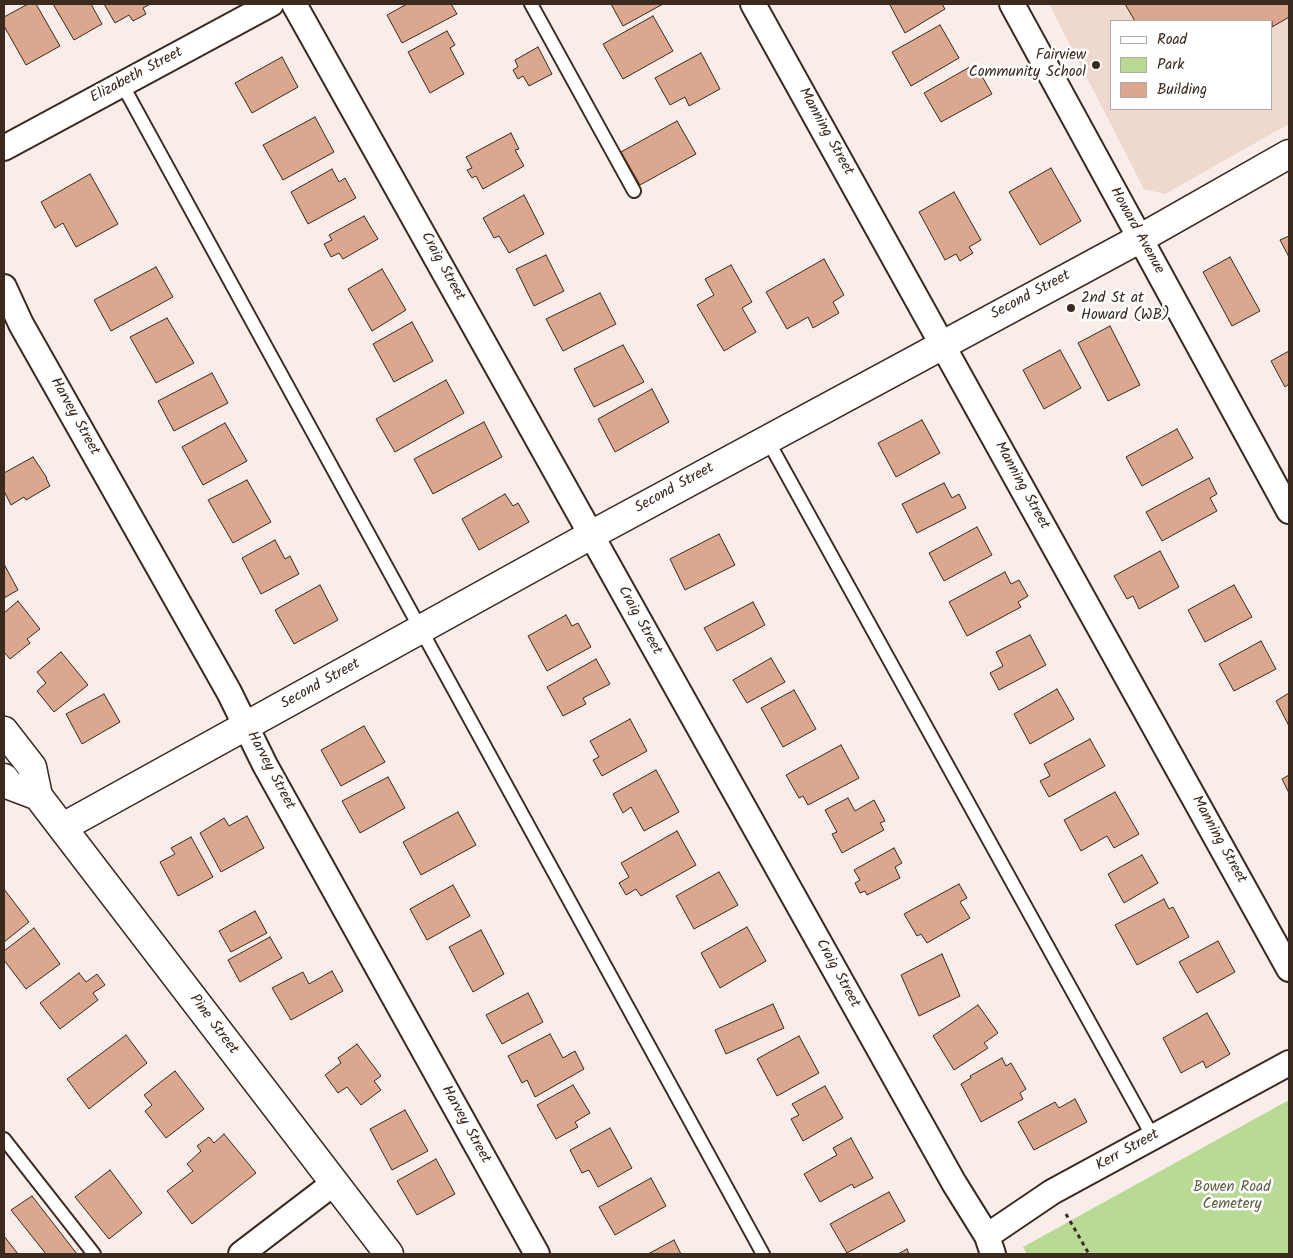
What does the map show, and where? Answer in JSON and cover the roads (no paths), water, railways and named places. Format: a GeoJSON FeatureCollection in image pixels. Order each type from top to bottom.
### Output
{"type":"FeatureCollection","features":[{"type":"Feature","properties":{"kind":"street","name":"Elizabeth Street"},"geometry":{"type":"LineString","coordinates":[[4,148],[271,4]]}},
{"type":"Feature","properties":{"kind":"street","name":"Craig Street"},"geometry":{"type":"LineString","coordinates":[[294,4],[990,1245]]}},
{"type":"Feature","properties":{"kind":"street","name":"Manning Street"},"geometry":{"type":"LineString","coordinates":[[754,4],[1289,969]]}},
{"type":"Feature","properties":{"kind":"street","name":"Howard Avenue"},"geometry":{"type":"LineString","coordinates":[[1012,4],[1289,510]]}},
{"type":"Feature","properties":{"kind":"street","name":"Second Street"},"geometry":{"type":"LineString","coordinates":[[63,827],[591,535],[1141,238],[1289,154]]}},
{"type":"Feature","properties":{"kind":"street","name":"Harvey Street"},"geometry":{"type":"LineString","coordinates":[[4,287],[21,324],[247,726],[265,765],[537,1254]]}},
{"type":"Feature","properties":{"kind":"street","name":"Pine Street"},"geometry":{"type":"LineString","coordinates":[[4,731],[32,767],[38,796],[389,1254]]}},
{"type":"Feature","properties":{"kind":"street"},"geometry":{"type":"LineString","coordinates":[[4,778],[9,785],[38,796]]}},
{"type":"Feature","properties":{"kind":"street","name":"Kerr Street"},"geometry":{"type":"LineString","coordinates":[[990,1245],[1052,1192],[1289,1063]]}},
{"type":"Feature","properties":{"kind":"street"},"geometry":{"type":"LineString","coordinates":[[241,1254],[334,1183]]}},
{"type":"Feature","properties":{"kind":"lane"},"geometry":{"type":"LineString","coordinates":[[531,4],[634,191]]}},
{"type":"Feature","properties":{"kind":"lane"},"geometry":{"type":"LineString","coordinates":[[122,84],[762,1254]]}},
{"type":"Feature","properties":{"kind":"lane"},"geometry":{"type":"LineString","coordinates":[[767,439],[1153,1137]]}},
{"type":"Feature","properties":{"kind":"lane"},"geometry":{"type":"LineString","coordinates":[[4,1138],[94,1254]]}},
{"type":"Feature","properties":{"kind":"place","name":"Fairview Community School"},"geometry":{"type":"Point","coordinates":[1096,65]}},
{"type":"Feature","properties":{"kind":"place","name":"2nd St at Howard (WB)"},"geometry":{"type":"Point","coordinates":[1071,308]}},
{"type":"Feature","properties":{"kind":"park label","name":"Bowen Road Cemetery"},"geometry":{"type":"Point","coordinates":[1232,1196]}}]}
